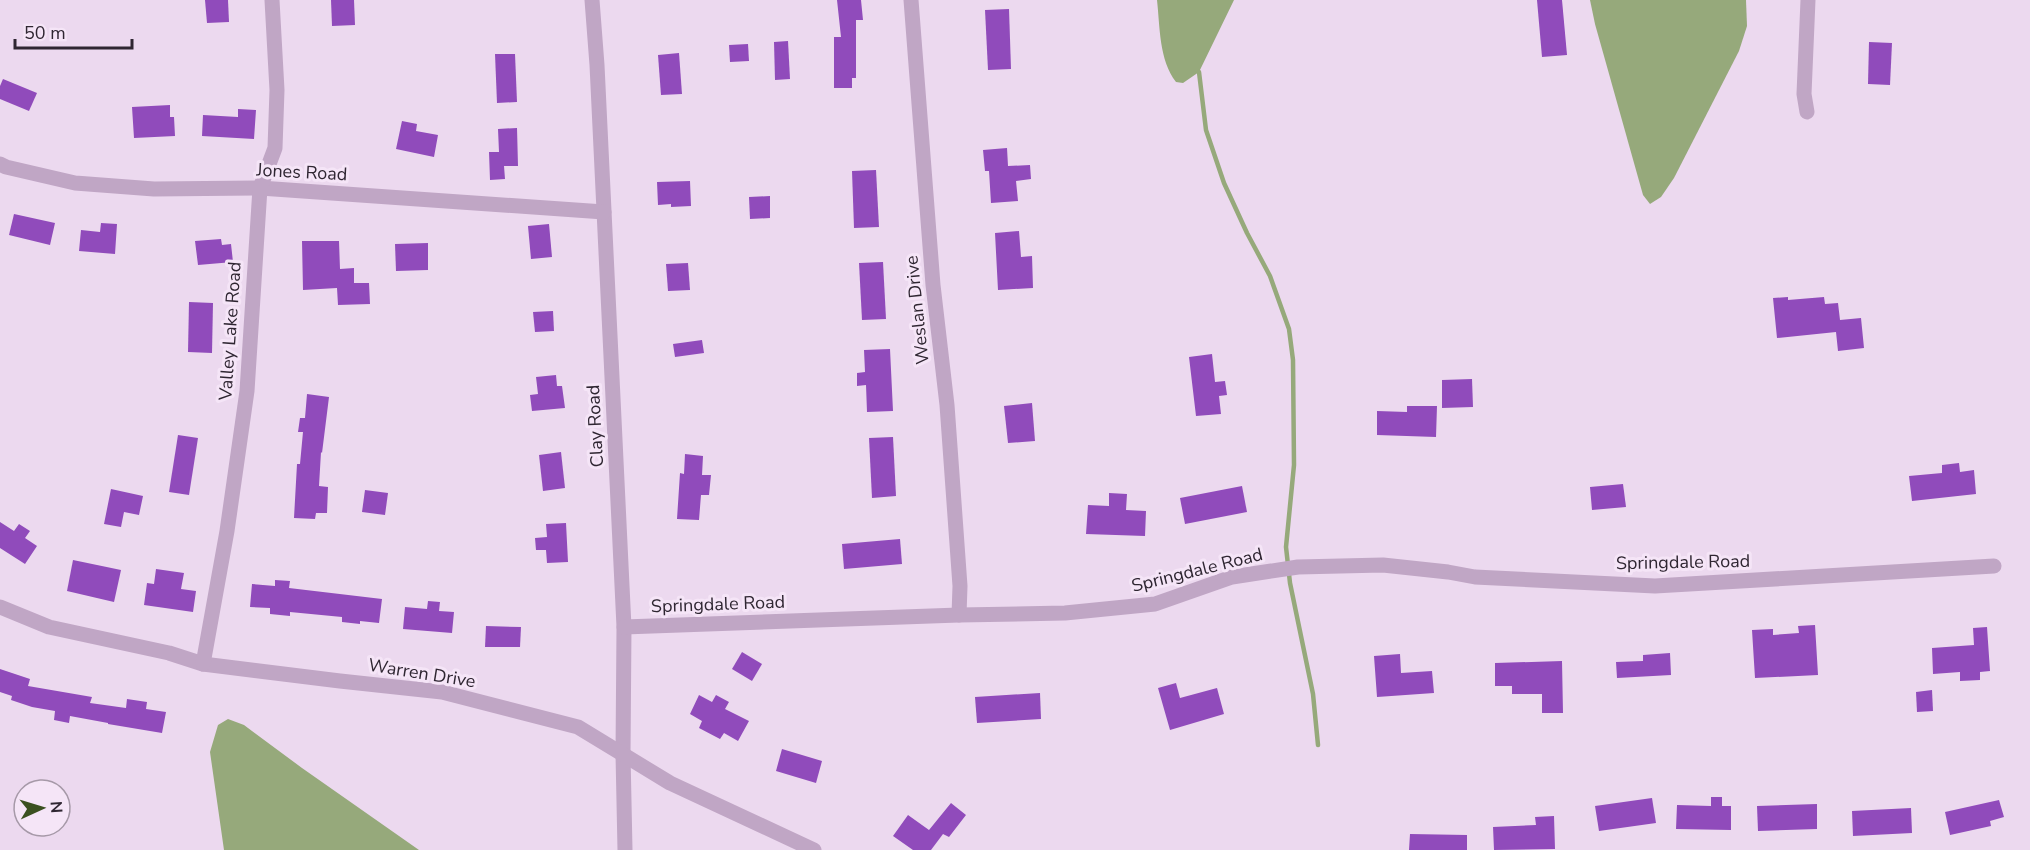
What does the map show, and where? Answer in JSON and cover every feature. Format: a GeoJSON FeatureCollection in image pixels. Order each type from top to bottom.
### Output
{"type":"FeatureCollection","features":[{"type":"Feature","properties":{"kind":"street","name":"Valley Lake Road"},"geometry":{"type":"LineString","coordinates":[[203,664],[227,531],[247,391],[260,188],[275,148],[277,90],[272,0]]}},
{"type":"Feature","properties":{"kind":"street","name":"Clay Road"},"geometry":{"type":"LineString","coordinates":[[592,0],[624,627],[625,850]]}},
{"type":"Feature","properties":{"kind":"street","name":"Weslan Drive"},"geometry":{"type":"LineString","coordinates":[[911,0],[933,285],[947,405],[960,586],[959,615]]}},
{"type":"Feature","properties":{"kind":"street"},"geometry":{"type":"LineString","coordinates":[[1807,111],[1804,94],[1808,0]]}},
{"type":"Feature","properties":{"kind":"street","name":"Jones Road"},"geometry":{"type":"LineString","coordinates":[[0,164],[75,183],[154,189],[260,188],[604,212]]}},
{"type":"Feature","properties":{"kind":"street","name":"Springdale Road"},"geometry":{"type":"LineString","coordinates":[[624,627],[1065,613],[1155,604],[1232,577],[1298,567],[1383,565],[1475,577],[1654,586],[1994,566]]}},
{"type":"Feature","properties":{"kind":"street","name":"Warren Drive"},"geometry":{"type":"LineString","coordinates":[[0,607],[49,627],[169,653],[203,664],[442,692],[578,728],[670,783],[814,850]]}},
{"type":"Feature","properties":{"kind":"shaded area"},"geometry":{"type":"Polygon","coordinates":[[[1157,0],[1234,0],[1199,72],[1183,83],[1176,82],[1166,64],[1161,43],[1157,0]]]}},
{"type":"Feature","properties":{"kind":"shaded area"},"geometry":{"type":"Polygon","coordinates":[[[1590,0],[1746,0],[1747,26],[1739,51],[1674,178],[1661,197],[1650,204],[1643,195],[1590,0]]]}},
{"type":"Feature","properties":{"kind":"shaded area"},"geometry":{"type":"Polygon","coordinates":[[[228,719],[244,725],[419,850],[224,850],[210,752],[218,725],[228,719]]]}},
{"type":"Feature","properties":{"kind":"building"},"geometry":{"type":"Polygon","coordinates":[[[205,0],[228,0],[229,22],[207,23],[205,0]]]}},
{"type":"Feature","properties":{"kind":"building"},"geometry":{"type":"Polygon","coordinates":[[[331,0],[354,0],[355,25],[332,26],[331,0]]]}},
{"type":"Feature","properties":{"kind":"building"},"geometry":{"type":"Polygon","coordinates":[[[837,0],[861,0],[863,20],[856,20],[856,78],[852,78],[852,88],[834,88],[834,37],[841,37],[837,0]]]}},
{"type":"Feature","properties":{"kind":"building"},"geometry":{"type":"Polygon","coordinates":[[[1537,0],[1562,0],[1567,55],[1542,57],[1537,0]]]}},
{"type":"Feature","properties":{"kind":"building"},"geometry":{"type":"Polygon","coordinates":[[[1009,9],[1011,69],[988,70],[985,10],[1009,9]]]}},
{"type":"Feature","properties":{"kind":"building"},"geometry":{"type":"Polygon","coordinates":[[[788,41],[790,79],[775,80],[774,42],[788,41]]]}},
{"type":"Feature","properties":{"kind":"building"},"geometry":{"type":"Polygon","coordinates":[[[1869,42],[1892,43],[1890,85],[1868,84],[1869,42]]]}},
{"type":"Feature","properties":{"kind":"building"},"geometry":{"type":"Polygon","coordinates":[[[748,44],[749,61],[730,62],[729,45],[748,44]]]}},
{"type":"Feature","properties":{"kind":"building"},"geometry":{"type":"Polygon","coordinates":[[[679,53],[682,94],[661,95],[658,55],[679,53]]]}},
{"type":"Feature","properties":{"kind":"building"},"geometry":{"type":"Polygon","coordinates":[[[495,54],[515,54],[517,102],[497,103],[495,54]]]}},
{"type":"Feature","properties":{"kind":"building"},"geometry":{"type":"Polygon","coordinates":[[[3,79],[37,93],[29,111],[0,99],[0,86],[3,79]]]}},
{"type":"Feature","properties":{"kind":"building"},"geometry":{"type":"Polygon","coordinates":[[[170,105],[170,117],[174,117],[175,136],[134,138],[132,107],[170,105]]]}},
{"type":"Feature","properties":{"kind":"building"},"geometry":{"type":"Polygon","coordinates":[[[238,109],[256,110],[254,139],[202,136],[203,115],[238,117],[238,109]]]}},
{"type":"Feature","properties":{"kind":"building"},"geometry":{"type":"Polygon","coordinates":[[[402,121],[417,124],[416,131],[438,135],[434,157],[396,149],[402,121]]]}},
{"type":"Feature","properties":{"kind":"building"},"geometry":{"type":"Polygon","coordinates":[[[517,128],[518,166],[504,166],[505,179],[490,180],[489,152],[499,152],[498,129],[517,128]]]}},
{"type":"Feature","properties":{"kind":"building"},"geometry":{"type":"Polygon","coordinates":[[[1007,148],[1008,166],[1030,165],[1031,179],[1016,181],[1018,201],[991,203],[989,171],[985,171],[983,150],[1007,148]]]}},
{"type":"Feature","properties":{"kind":"building"},"geometry":{"type":"Polygon","coordinates":[[[876,170],[879,227],[854,228],[852,171],[876,170]]]}},
{"type":"Feature","properties":{"kind":"building"},"geometry":{"type":"Polygon","coordinates":[[[690,181],[691,206],[658,205],[657,182],[690,181]]]}},
{"type":"Feature","properties":{"kind":"building"},"geometry":{"type":"Polygon","coordinates":[[[770,196],[770,218],[750,219],[749,197],[770,196]]]}},
{"type":"Feature","properties":{"kind":"building"},"geometry":{"type":"Polygon","coordinates":[[[14,214],[55,223],[50,245],[9,235],[14,214]]]}},
{"type":"Feature","properties":{"kind":"building"},"geometry":{"type":"Polygon","coordinates":[[[101,223],[117,224],[115,254],[79,251],[81,230],[100,232],[101,223]]]}},
{"type":"Feature","properties":{"kind":"building"},"geometry":{"type":"Polygon","coordinates":[[[549,224],[552,257],[531,259],[528,226],[549,224]]]}},
{"type":"Feature","properties":{"kind":"building"},"geometry":{"type":"Polygon","coordinates":[[[1019,231],[1021,257],[1032,256],[1033,288],[998,290],[995,233],[1019,231]]]}},
{"type":"Feature","properties":{"kind":"building"},"geometry":{"type":"Polygon","coordinates":[[[221,239],[222,245],[231,244],[233,262],[198,265],[195,241],[221,239]]]}},
{"type":"Feature","properties":{"kind":"building"},"geometry":{"type":"Polygon","coordinates":[[[302,241],[339,241],[340,269],[354,268],[354,283],[369,283],[370,304],[338,305],[337,288],[303,290],[302,241]]]}},
{"type":"Feature","properties":{"kind":"building"},"geometry":{"type":"Polygon","coordinates":[[[428,243],[428,270],[396,271],[395,244],[428,243]]]}},
{"type":"Feature","properties":{"kind":"building"},"geometry":{"type":"Polygon","coordinates":[[[883,262],[886,319],[862,320],[859,263],[883,262]]]}},
{"type":"Feature","properties":{"kind":"building"},"geometry":{"type":"Polygon","coordinates":[[[688,263],[690,290],[668,291],[666,264],[688,263]]]}},
{"type":"Feature","properties":{"kind":"building"},"geometry":{"type":"Polygon","coordinates":[[[1788,297],[1788,300],[1824,297],[1825,304],[1838,303],[1840,320],[1861,318],[1864,348],[1838,351],[1836,332],[1777,338],[1773,298],[1788,297]]]}},
{"type":"Feature","properties":{"kind":"building"},"geometry":{"type":"Polygon","coordinates":[[[189,302],[213,303],[212,353],[188,352],[189,302]]]}},
{"type":"Feature","properties":{"kind":"building"},"geometry":{"type":"Polygon","coordinates":[[[553,311],[554,331],[535,332],[533,312],[553,311]]]}},
{"type":"Feature","properties":{"kind":"building"},"geometry":{"type":"Polygon","coordinates":[[[702,340],[704,353],[675,357],[673,344],[702,340]]]}},
{"type":"Feature","properties":{"kind":"building"},"geometry":{"type":"Polygon","coordinates":[[[890,349],[893,411],[867,412],[866,385],[857,386],[857,373],[865,372],[864,350],[890,349]]]}},
{"type":"Feature","properties":{"kind":"building"},"geometry":{"type":"Polygon","coordinates":[[[1212,354],[1215,382],[1225,381],[1227,395],[1219,396],[1221,414],[1196,416],[1189,357],[1212,354]]]}},
{"type":"Feature","properties":{"kind":"building"},"geometry":{"type":"Polygon","coordinates":[[[556,375],[557,386],[562,386],[565,408],[532,411],[530,395],[538,394],[536,377],[556,375]]]}},
{"type":"Feature","properties":{"kind":"building"},"geometry":{"type":"Polygon","coordinates":[[[1472,379],[1473,407],[1442,408],[1442,380],[1472,379]]]}},
{"type":"Feature","properties":{"kind":"building"},"geometry":{"type":"Polygon","coordinates":[[[307,394],[329,397],[321,452],[319,486],[328,487],[327,513],[316,513],[315,519],[294,518],[297,464],[300,464],[303,432],[298,432],[300,418],[305,418],[307,394]]]}},
{"type":"Feature","properties":{"kind":"building"},"geometry":{"type":"Polygon","coordinates":[[[1032,403],[1035,441],[1008,443],[1004,406],[1032,403]]]}},
{"type":"Feature","properties":{"kind":"building"},"geometry":{"type":"Polygon","coordinates":[[[1407,406],[1437,406],[1436,437],[1377,435],[1377,411],[1407,412],[1407,406]]]}},
{"type":"Feature","properties":{"kind":"building"},"geometry":{"type":"Polygon","coordinates":[[[178,435],[198,438],[189,495],[169,492],[178,435]]]}},
{"type":"Feature","properties":{"kind":"building"},"geometry":{"type":"Polygon","coordinates":[[[893,437],[896,496],[872,498],[869,438],[893,437]]]}},
{"type":"Feature","properties":{"kind":"building"},"geometry":{"type":"Polygon","coordinates":[[[561,452],[565,488],[543,491],[539,455],[561,452]]]}},
{"type":"Feature","properties":{"kind":"building"},"geometry":{"type":"Polygon","coordinates":[[[685,454],[703,456],[702,475],[711,475],[709,495],[701,495],[699,520],[677,519],[680,473],[684,474],[685,454]]]}},
{"type":"Feature","properties":{"kind":"building"},"geometry":{"type":"Polygon","coordinates":[[[1959,463],[1960,472],[1974,470],[1976,494],[1912,501],[1909,476],[1942,473],[1942,465],[1959,463]]]}},
{"type":"Feature","properties":{"kind":"building"},"geometry":{"type":"Polygon","coordinates":[[[1623,484],[1626,507],[1592,510],[1590,487],[1623,484]]]}},
{"type":"Feature","properties":{"kind":"building"},"geometry":{"type":"Polygon","coordinates":[[[1242,486],[1247,512],[1185,524],[1180,498],[1242,486]]]}},
{"type":"Feature","properties":{"kind":"building"},"geometry":{"type":"Polygon","coordinates":[[[111,489],[143,496],[139,515],[124,512],[121,527],[104,524],[111,489]]]}},
{"type":"Feature","properties":{"kind":"building"},"geometry":{"type":"Polygon","coordinates":[[[365,490],[388,493],[385,515],[362,512],[365,490]]]}},
{"type":"Feature","properties":{"kind":"building"},"geometry":{"type":"Polygon","coordinates":[[[1109,493],[1127,494],[1126,510],[1146,511],[1145,536],[1086,534],[1088,505],[1109,506],[1109,493]]]}},
{"type":"Feature","properties":{"kind":"building"},"geometry":{"type":"Polygon","coordinates":[[[0,522],[14,531],[19,524],[30,531],[25,538],[37,546],[25,564],[0,548],[0,522]]]}},
{"type":"Feature","properties":{"kind":"building"},"geometry":{"type":"Polygon","coordinates":[[[566,523],[568,562],[547,563],[546,550],[536,550],[535,538],[547,537],[546,524],[566,523]]]}},
{"type":"Feature","properties":{"kind":"building"},"geometry":{"type":"Polygon","coordinates":[[[900,539],[902,564],[844,569],[842,544],[900,539]]]}},
{"type":"Feature","properties":{"kind":"building"},"geometry":{"type":"Polygon","coordinates":[[[73,560],[121,570],[114,602],[67,591],[73,560]]]}},
{"type":"Feature","properties":{"kind":"building"},"geometry":{"type":"Polygon","coordinates":[[[156,569],[184,573],[181,589],[196,591],[193,612],[144,605],[147,583],[154,584],[156,569]]]}},
{"type":"Feature","properties":{"kind":"building"},"geometry":{"type":"Polygon","coordinates":[[[275,580],[290,581],[289,588],[382,599],[379,623],[342,622],[342,617],[290,612],[290,616],[270,614],[270,608],[250,607],[252,584],[275,586],[275,580]]]}},
{"type":"Feature","properties":{"kind":"building"},"geometry":{"type":"Polygon","coordinates":[[[428,601],[440,602],[439,611],[454,612],[452,633],[403,629],[405,607],[427,609],[428,601]]]}},
{"type":"Feature","properties":{"kind":"building"},"geometry":{"type":"Polygon","coordinates":[[[1815,625],[1818,675],[1755,678],[1752,630],[1773,629],[1773,635],[1799,633],[1798,626],[1815,625]]]}},
{"type":"Feature","properties":{"kind":"building"},"geometry":{"type":"Polygon","coordinates":[[[486,626],[521,627],[520,647],[485,647],[486,626]]]}},
{"type":"Feature","properties":{"kind":"building"},"geometry":{"type":"Polygon","coordinates":[[[1987,627],[1990,671],[1980,672],[1980,680],[1960,681],[1960,672],[1933,674],[1932,648],[1974,645],[1973,628],[1987,627]]]}},
{"type":"Feature","properties":{"kind":"building"},"geometry":{"type":"Polygon","coordinates":[[[742,652],[762,664],[752,681],[732,669],[742,652]]]}},
{"type":"Feature","properties":{"kind":"building"},"geometry":{"type":"Polygon","coordinates":[[[1670,653],[1671,675],[1617,678],[1616,662],[1643,661],[1643,655],[1670,653]]]}},
{"type":"Feature","properties":{"kind":"building"},"geometry":{"type":"Polygon","coordinates":[[[1400,654],[1401,673],[1432,671],[1434,693],[1377,697],[1374,656],[1400,654]]]}},
{"type":"Feature","properties":{"kind":"building"},"geometry":{"type":"Polygon","coordinates":[[[1562,661],[1563,713],[1542,713],[1542,694],[1512,694],[1512,686],[1495,686],[1495,663],[1562,661]]]}},
{"type":"Feature","properties":{"kind":"building"},"geometry":{"type":"Polygon","coordinates":[[[0,669],[30,679],[28,686],[92,697],[90,703],[126,708],[127,699],[147,702],[146,709],[166,712],[162,733],[70,716],[69,723],[54,720],[55,711],[11,700],[12,696],[0,692],[0,669]]]}},
{"type":"Feature","properties":{"kind":"building"},"geometry":{"type":"Polygon","coordinates":[[[1176,683],[1180,698],[1217,688],[1224,714],[1170,730],[1158,688],[1176,683]]]}},
{"type":"Feature","properties":{"kind":"building"},"geometry":{"type":"Polygon","coordinates":[[[1932,690],[1933,711],[1917,712],[1916,692],[1932,690]]]}},
{"type":"Feature","properties":{"kind":"building"},"geometry":{"type":"Polygon","coordinates":[[[1040,693],[1041,719],[977,723],[975,697],[1040,693]]]}},
{"type":"Feature","properties":{"kind":"building"},"geometry":{"type":"Polygon","coordinates":[[[699,695],[712,702],[716,695],[729,702],[725,709],[749,721],[738,741],[724,733],[720,739],[699,728],[702,721],[690,714],[699,695]]]}},
{"type":"Feature","properties":{"kind":"building"},"geometry":{"type":"Polygon","coordinates":[[[782,749],[822,761],[816,783],[776,771],[782,749]]]}},
{"type":"Feature","properties":{"kind":"building"},"geometry":{"type":"Polygon","coordinates":[[[1711,797],[1722,797],[1722,806],[1731,806],[1731,830],[1676,829],[1677,805],[1711,806],[1711,797]]]}},
{"type":"Feature","properties":{"kind":"building"},"geometry":{"type":"Polygon","coordinates":[[[1652,798],[1656,823],[1599,831],[1595,806],[1652,798]]]}},
{"type":"Feature","properties":{"kind":"building"},"geometry":{"type":"Polygon","coordinates":[[[1999,800],[2004,817],[1990,821],[1991,826],[1950,835],[1945,812],[1999,800]]]}},
{"type":"Feature","properties":{"kind":"building"},"geometry":{"type":"Polygon","coordinates":[[[951,803],[966,815],[949,837],[943,834],[931,850],[913,850],[893,836],[908,815],[929,830],[951,803]]]}},
{"type":"Feature","properties":{"kind":"building"},"geometry":{"type":"Polygon","coordinates":[[[1817,804],[1817,829],[1758,831],[1757,806],[1817,804]]]}},
{"type":"Feature","properties":{"kind":"building"},"geometry":{"type":"Polygon","coordinates":[[[1911,808],[1912,833],[1853,836],[1852,811],[1911,808]]]}},
{"type":"Feature","properties":{"kind":"building"},"geometry":{"type":"Polygon","coordinates":[[[1554,816],[1555,849],[1494,850],[1493,827],[1536,825],[1535,817],[1554,816]]]}},
{"type":"Feature","properties":{"kind":"building"},"geometry":{"type":"Polygon","coordinates":[[[1410,834],[1467,835],[1467,850],[1409,850],[1410,834]]]}},
{"type":"Feature","properties":{"kind":"waterway"},"geometry":{"type":"LineString","coordinates":[[1199,72],[1206,130],[1224,183],[1270,276],[1289,329],[1293,360],[1294,465],[1286,547],[1290,583],[1313,694],[1318,745]]}}]}
